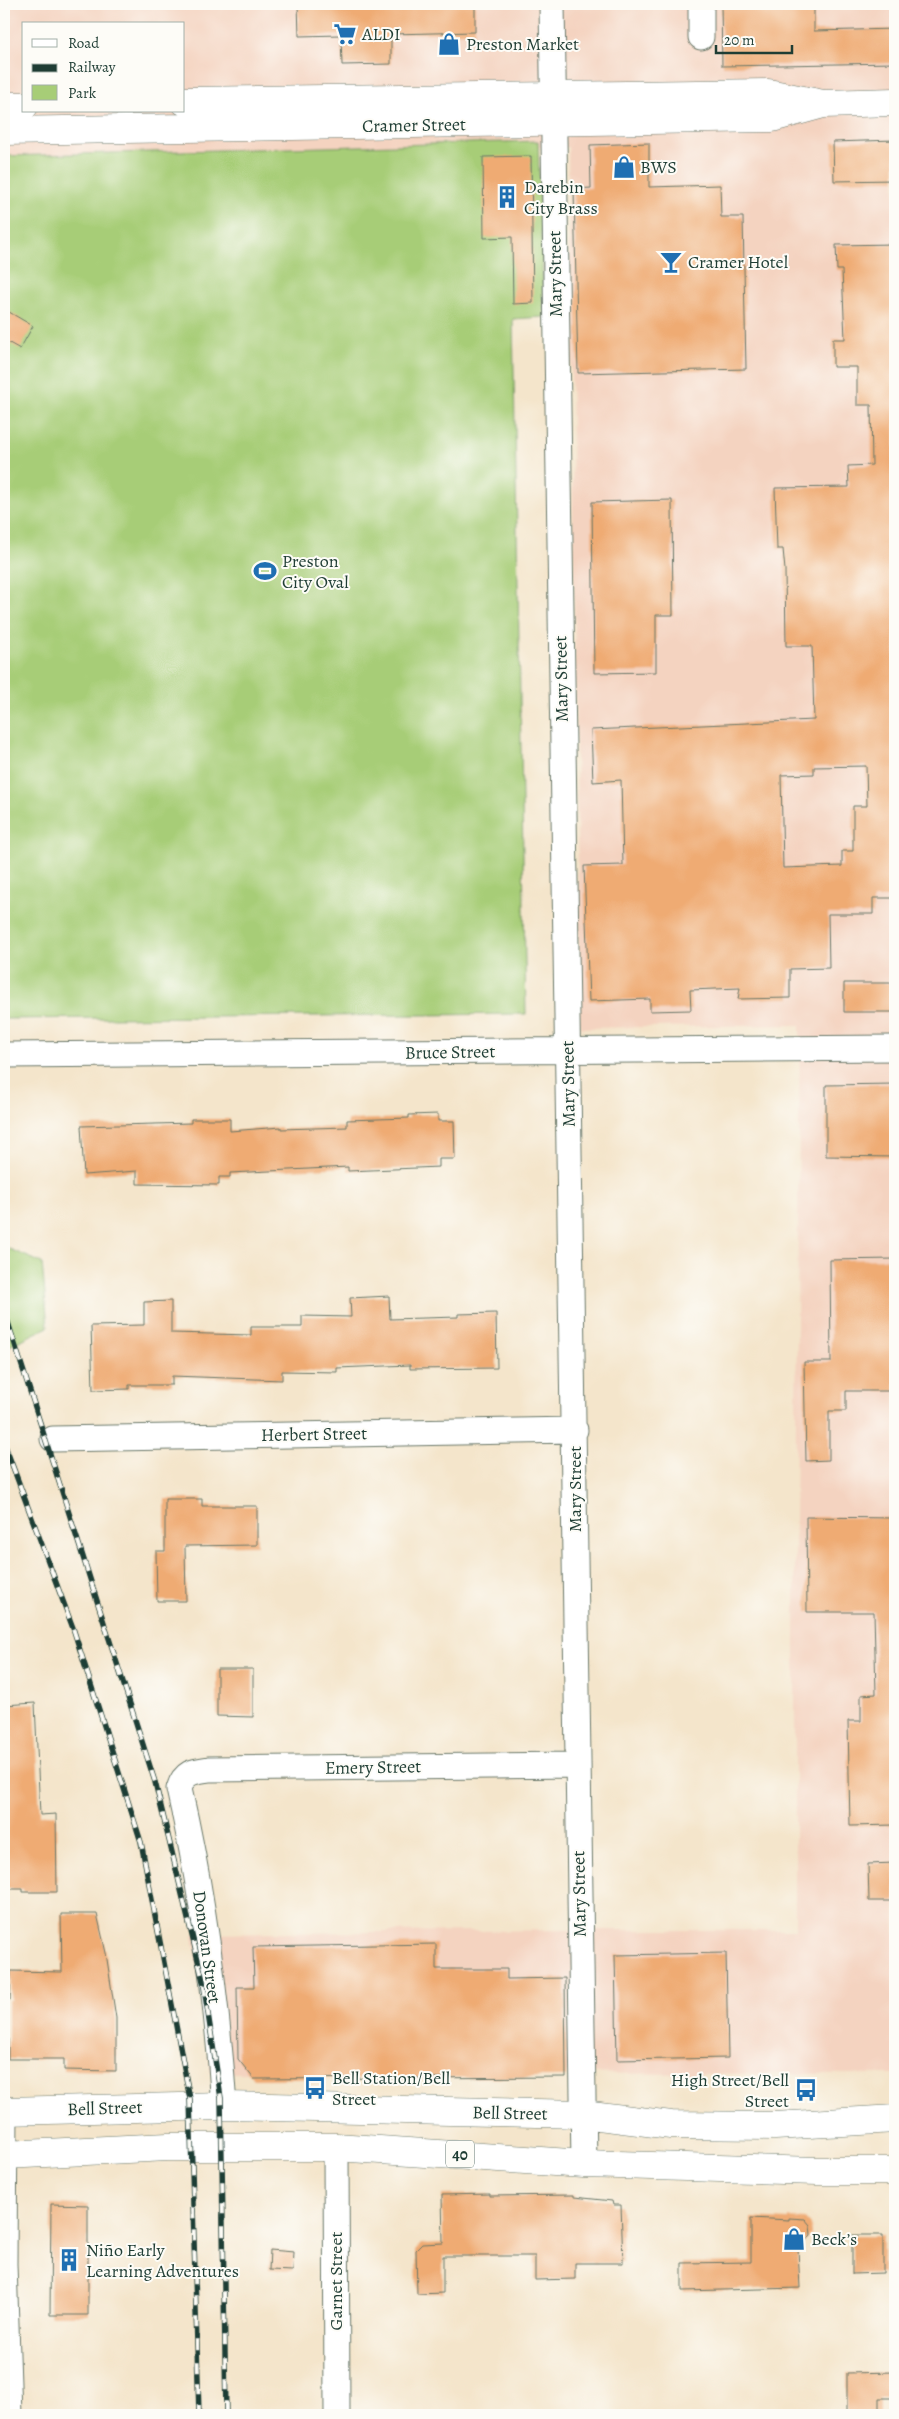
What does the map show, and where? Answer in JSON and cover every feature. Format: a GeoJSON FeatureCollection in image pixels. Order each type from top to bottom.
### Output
{"type":"FeatureCollection","features":[{"type":"Feature","properties":{"kind":"main road","name":"Cramer Street"},"geometry":{"type":"LineString","coordinates":[[4,131],[553,109],[768,93],[823,104],[895,102]]}},
{"type":"Feature","properties":{"kind":"main road","name":"Cramer Street"},"geometry":{"type":"LineString","coordinates":[[185,101],[442,96],[553,109]]}},
{"type":"Feature","properties":{"kind":"main road"},"geometry":{"type":"LineString","coordinates":[[4,106],[22,106]]}},
{"type":"Feature","properties":{"kind":"main road","name":"Bell Street"},"geometry":{"type":"LineString","coordinates":[[4,2111],[224,2106],[583,2114],[671,2125],[775,2126],[892,2117]]}},
{"type":"Feature","properties":{"kind":"main road","name":"40"},"geometry":{"type":"LineString","coordinates":[[4,2155],[168,2147],[336,2147],[584,2164],[818,2171],[895,2171]]}},
{"type":"Feature","properties":{"kind":"street","name":"Mary Street"},"geometry":{"type":"LineString","coordinates":[[552,4],[575,1430],[584,2164]]}},
{"type":"Feature","properties":{"kind":"street"},"geometry":{"type":"LineString","coordinates":[[701,4],[701,37]]}},
{"type":"Feature","properties":{"kind":"street","name":"Bruce Street"},"geometry":{"type":"LineString","coordinates":[[4,1055],[895,1048]]}},
{"type":"Feature","properties":{"kind":"street","name":"Herbert Street"},"geometry":{"type":"LineString","coordinates":[[53,1439],[575,1430]]}},
{"type":"Feature","properties":{"kind":"street","name":"Emery Street"},"geometry":{"type":"LineString","coordinates":[[179,1789],[182,1780],[188,1773],[209,1769],[578,1765]]}},
{"type":"Feature","properties":{"kind":"street","name":"Donovan Street"},"geometry":{"type":"LineString","coordinates":[[179,1789],[204,1912],[217,2012],[224,2106]]}},
{"type":"Feature","properties":{"kind":"street"},"geometry":{"type":"LineString","coordinates":[[4,2111],[4,2264],[9,2415]]}},
{"type":"Feature","properties":{"kind":"street","name":"Garnet Street"},"geometry":{"type":"LineString","coordinates":[[336,2147],[337,2415]]}},
{"type":"Feature","properties":{"kind":"shaded area"},"geometry":{"type":"Polygon","coordinates":[[[4,4],[895,4],[895,2074],[211,2073],[193,1934],[565,1930],[795,1930],[795,1520],[800,1025],[580,1028],[568,147],[4,156],[6,77],[4,77],[4,4]]]}},
{"type":"Feature","properties":{"kind":"green space","name":"Preston City Oval"},"geometry":{"type":"Polygon","coordinates":[[[538,141],[544,317],[513,319],[526,1014],[4,1019],[4,156],[538,141]]]}},
{"type":"Feature","properties":{"kind":"green space"},"geometry":{"type":"Polygon","coordinates":[[[4,1242],[7,1248],[42,1263],[48,1327],[5,1348],[4,1242]]]}},
{"type":"Feature","properties":{"kind":"building","name":"ALDI"},"geometry":{"type":"Polygon","coordinates":[[[298,4],[475,4],[475,32],[391,34],[391,64],[342,65],[341,35],[299,36],[298,4]]]}},
{"type":"Feature","properties":{"kind":"building"},"geometry":{"type":"Polygon","coordinates":[[[721,4],[814,4],[814,31],[895,29],[895,63],[722,66],[721,4]]]}},
{"type":"Feature","properties":{"kind":"building"},"geometry":{"type":"Polygon","coordinates":[[[895,140],[895,180],[834,181],[833,142],[895,140]]]}},
{"type":"Feature","properties":{"kind":"building"},"geometry":{"type":"Polygon","coordinates":[[[649,143],[649,187],[720,185],[721,217],[743,217],[746,369],[578,373],[574,189],[591,188],[590,145],[649,143]]]}},
{"type":"Feature","properties":{"kind":"building","name":"Darebin City Brass"},"geometry":{"type":"Polygon","coordinates":[[[531,156],[533,303],[513,304],[512,237],[484,238],[483,157],[531,156]]]}},
{"type":"Feature","properties":{"kind":"building"},"geometry":{"type":"Polygon","coordinates":[[[895,244],[895,898],[873,898],[873,914],[828,914],[829,968],[790,969],[790,998],[738,999],[740,988],[690,990],[691,1010],[650,1011],[650,999],[589,1001],[584,866],[623,865],[621,780],[593,782],[591,730],[814,720],[812,646],[786,646],[785,570],[783,549],[777,549],[775,488],[849,487],[848,466],[872,465],[871,405],[857,405],[857,367],[833,367],[833,339],[845,339],[842,270],[837,270],[836,245],[895,244]],[[866,766],[814,767],[814,774],[781,775],[783,868],[842,866],[842,851],[853,851],[853,806],[867,806],[866,766]]]}},
{"type":"Feature","properties":{"kind":"building"},"geometry":{"type":"Polygon","coordinates":[[[4,309],[33,326],[20,349],[4,340],[4,309]]]}},
{"type":"Feature","properties":{"kind":"building"},"geometry":{"type":"Polygon","coordinates":[[[672,500],[673,615],[656,615],[656,672],[594,673],[592,502],[672,500]]]}},
{"type":"Feature","properties":{"kind":"building"},"geometry":{"type":"Polygon","coordinates":[[[844,983],[895,983],[895,1012],[844,1012],[844,983]]]}},
{"type":"Feature","properties":{"kind":"building"},"geometry":{"type":"Polygon","coordinates":[[[895,1084],[895,1157],[826,1156],[826,1085],[895,1084]]]}},
{"type":"Feature","properties":{"kind":"building"},"geometry":{"type":"Polygon","coordinates":[[[438,1114],[438,1121],[454,1121],[455,1159],[439,1159],[439,1167],[348,1171],[348,1167],[230,1173],[230,1177],[219,1177],[219,1185],[137,1184],[137,1171],[84,1175],[81,1126],[191,1123],[191,1119],[230,1119],[230,1131],[281,1127],[281,1129],[347,1127],[347,1120],[409,1118],[409,1115],[438,1114]]]}},
{"type":"Feature","properties":{"kind":"building"},"geometry":{"type":"Polygon","coordinates":[[[895,1259],[895,1391],[846,1391],[846,1411],[829,1411],[829,1460],[806,1461],[804,1362],[831,1362],[830,1260],[895,1259]]]}},
{"type":"Feature","properties":{"kind":"building"},"geometry":{"type":"Polygon","coordinates":[[[389,1296],[390,1319],[458,1317],[458,1314],[496,1313],[497,1368],[410,1369],[410,1365],[337,1368],[337,1372],[282,1371],[282,1380],[172,1376],[172,1385],[129,1385],[129,1389],[93,1390],[91,1326],[144,1325],[144,1302],[171,1301],[171,1333],[251,1335],[251,1327],[302,1327],[302,1316],[351,1317],[350,1298],[389,1296]]]}},
{"type":"Feature","properties":{"kind":"building"},"geometry":{"type":"Polygon","coordinates":[[[165,1499],[202,1499],[202,1506],[257,1506],[257,1545],[185,1546],[186,1601],[157,1601],[156,1551],[165,1551],[165,1499]]]}},
{"type":"Feature","properties":{"kind":"building"},"geometry":{"type":"Polygon","coordinates":[[[806,1517],[895,1518],[895,1825],[850,1826],[848,1721],[861,1721],[861,1695],[876,1694],[874,1612],[807,1612],[806,1517]]]}},
{"type":"Feature","properties":{"kind":"building"},"geometry":{"type":"Polygon","coordinates":[[[217,1669],[253,1669],[253,1717],[217,1716],[217,1669]]]}},
{"type":"Feature","properties":{"kind":"building"},"geometry":{"type":"Polygon","coordinates":[[[35,1703],[40,1815],[56,1814],[57,1892],[23,1892],[23,1889],[4,1889],[4,1705],[35,1703]]]}},
{"type":"Feature","properties":{"kind":"building"},"geometry":{"type":"Polygon","coordinates":[[[895,1863],[895,1901],[869,1901],[868,1864],[895,1863]]]}},
{"type":"Feature","properties":{"kind":"building"},"geometry":{"type":"Polygon","coordinates":[[[61,1914],[97,1914],[106,1953],[116,2018],[116,2071],[64,2070],[64,2059],[8,2059],[8,2000],[10,2000],[11,1971],[62,1972],[61,1914]]]}},
{"type":"Feature","properties":{"kind":"building"},"geometry":{"type":"Polygon","coordinates":[[[436,1944],[436,1969],[507,1969],[507,1979],[565,1978],[566,2077],[254,2079],[238,2059],[237,1987],[254,1987],[253,1947],[436,1944]]]}},
{"type":"Feature","properties":{"kind":"building"},"geometry":{"type":"Polygon","coordinates":[[[726,1953],[728,2058],[617,2060],[615,1955],[726,1953]]]}},
{"type":"Feature","properties":{"kind":"building"},"geometry":{"type":"Polygon","coordinates":[[[490,2194],[490,2196],[574,2195],[574,2197],[612,2201],[613,2205],[621,2205],[623,2263],[575,2263],[575,2279],[535,2280],[535,2256],[443,2256],[443,2293],[417,2294],[416,2250],[422,2244],[443,2243],[442,2195],[490,2194]]]}},
{"type":"Feature","properties":{"kind":"building","name":"Niño Early Learning Adventures"},"geometry":{"type":"Polygon","coordinates":[[[51,2204],[88,2205],[88,2315],[50,2315],[51,2204]]]}},
{"type":"Feature","properties":{"kind":"building"},"geometry":{"type":"Polygon","coordinates":[[[751,2218],[805,2219],[810,2225],[811,2235],[798,2249],[800,2288],[682,2291],[682,2263],[751,2262],[751,2218]]]}},
{"type":"Feature","properties":{"kind":"building"},"geometry":{"type":"Polygon","coordinates":[[[852,2235],[883,2235],[883,2273],[852,2274],[852,2235]]]}},
{"type":"Feature","properties":{"kind":"building"},"geometry":{"type":"Polygon","coordinates":[[[270,2250],[294,2252],[293,2271],[269,2270],[270,2250]]]}},
{"type":"Feature","properties":{"kind":"building"},"geometry":{"type":"Polygon","coordinates":[[[895,2372],[895,2398],[879,2398],[879,2415],[847,2415],[847,2373],[895,2372]]]}},
{"type":"Feature","properties":{"kind":"railway"},"geometry":{"type":"LineString","coordinates":[[4,1310],[155,1782],[203,1981],[221,2098],[226,2415]]}},
{"type":"Feature","properties":{"kind":"railway"},"geometry":{"type":"LineString","coordinates":[[4,1443],[73,1628],[141,1842],[190,2099],[199,2415]]}},
{"type":"Feature","properties":{"kind":"place","name":"ALDI"},"geometry":{"type":"Point","coordinates":[345,34]}},
{"type":"Feature","properties":{"kind":"place","name":"Preston Market"},"geometry":{"type":"Point","coordinates":[449,44]}},
{"type":"Feature","properties":{"kind":"place","name":"BWS"},"geometry":{"type":"Point","coordinates":[624,167]}},
{"type":"Feature","properties":{"kind":"place","name":"Darebin City Brass"},"geometry":{"type":"Point","coordinates":[507,197]}},
{"type":"Feature","properties":{"kind":"place","name":"Cramer Hotel"},"geometry":{"type":"Point","coordinates":[671,262]}},
{"type":"Feature","properties":{"kind":"place","name":"Preston City Oval"},"geometry":{"type":"Point","coordinates":[265,571]}},
{"type":"Feature","properties":{"kind":"place","name":"Bell Station/Bell Street"},"geometry":{"type":"Point","coordinates":[315,2088]}},
{"type":"Feature","properties":{"kind":"place","name":"High Street/Bell Street"},"geometry":{"type":"Point","coordinates":[806,2090]}},
{"type":"Feature","properties":{"kind":"place","name":"Beck’s"},"geometry":{"type":"Point","coordinates":[794,2239]}},
{"type":"Feature","properties":{"kind":"place","name":"Niño Early Learning Adventures"},"geometry":{"type":"Point","coordinates":[69,2260]}}]}
